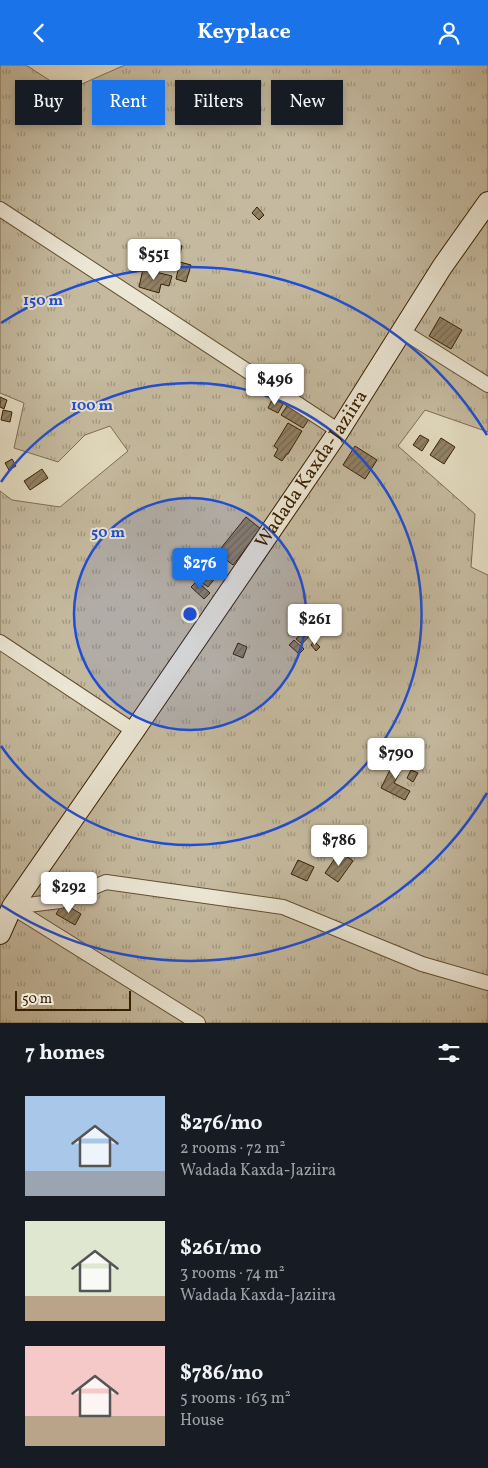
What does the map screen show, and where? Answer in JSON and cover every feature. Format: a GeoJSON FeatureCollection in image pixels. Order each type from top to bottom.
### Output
{"type":"FeatureCollection","features":[{"type":"Feature","properties":{"kind":"street","name":"Wadada Kaxda-Jaziira"},"geometry":{"type":"LineString","coordinates":[[0,934],[12,907],[339,431],[442,267],[488,202]]}},
{"type":"Feature","properties":{"kind":"street"},"geometry":{"type":"LineString","coordinates":[[0,209],[339,431]]}},
{"type":"Feature","properties":{"kind":"street"},"geometry":{"type":"LineString","coordinates":[[402,331],[488,385]]}},
{"type":"Feature","properties":{"kind":"street"},"geometry":{"type":"LineString","coordinates":[[0,642],[134,731]]}},
{"type":"Feature","properties":{"kind":"street"},"geometry":{"type":"LineString","coordinates":[[12,907],[60,901],[106,882],[283,907],[422,963],[488,983]]}},
{"type":"Feature","properties":{"kind":"street"},"geometry":{"type":"LineString","coordinates":[[12,907],[198,1023]]}},
{"type":"Feature","properties":{"kind":"green space"},"geometry":{"type":"Polygon","coordinates":[[[0,65],[26,65],[49,80],[15,80],[15,125],[82,125],[82,84],[125,65],[488,65],[488,432],[425,410],[398,446],[475,514],[471,567],[488,575],[488,1023],[0,1023],[0,491],[12,500],[60,507],[128,451],[110,426],[85,435],[58,462],[14,448],[24,403],[0,393],[0,65]]]}},
{"type":"Feature","properties":{"kind":"building"},"geometry":{"type":"Polygon","coordinates":[[[257,207],[264,215],[259,220],[252,213],[257,207]]]}},
{"type":"Feature","properties":{"kind":"building"},"geometry":{"type":"Polygon","coordinates":[[[165,241],[182,246],[178,261],[161,256],[165,241]]]}},
{"type":"Feature","properties":{"kind":"building"},"geometry":{"type":"Polygon","coordinates":[[[147,255],[158,258],[154,270],[144,267],[147,255]]]}},
{"type":"Feature","properties":{"kind":"building"},"geometry":{"type":"Polygon","coordinates":[[[180,262],[191,265],[186,282],[176,279],[180,262]]]}},
{"type":"Feature","properties":{"kind":"building"},"geometry":{"type":"Polygon","coordinates":[[[143,269],[172,276],[169,286],[161,284],[159,293],[139,287],[143,269]]]}},
{"type":"Feature","properties":{"kind":"building"},"geometry":{"type":"Polygon","coordinates":[[[440,317],[462,330],[451,349],[429,336],[440,317]]]}},
{"type":"Feature","properties":{"kind":"building"},"geometry":{"type":"Polygon","coordinates":[[[0,397],[7,400],[4,409],[0,407],[0,397]]]}},
{"type":"Feature","properties":{"kind":"building"},"geometry":{"type":"Polygon","coordinates":[[[273,398],[283,404],[278,413],[268,408],[273,398]]]}},
{"type":"Feature","properties":{"kind":"building"},"geometry":{"type":"Polygon","coordinates":[[[287,406],[309,419],[303,428],[281,415],[287,406]]]}},
{"type":"Feature","properties":{"kind":"building"},"geometry":{"type":"Polygon","coordinates":[[[3,410],[12,412],[10,422],[1,420],[3,410]]]}},
{"type":"Feature","properties":{"kind":"building"},"geometry":{"type":"Polygon","coordinates":[[[288,423],[302,431],[282,461],[274,456],[278,449],[274,446],[288,423]]]}},
{"type":"Feature","properties":{"kind":"building"},"geometry":{"type":"Polygon","coordinates":[[[420,435],[429,440],[422,451],[413,445],[420,435]]]}},
{"type":"Feature","properties":{"kind":"building"},"geometry":{"type":"Polygon","coordinates":[[[441,438],[455,447],[444,464],[430,455],[441,438]]]}},
{"type":"Feature","properties":{"kind":"building"},"geometry":{"type":"Polygon","coordinates":[[[355,446],[377,460],[365,479],[343,465],[355,446]]]}},
{"type":"Feature","properties":{"kind":"building"},"geometry":{"type":"Polygon","coordinates":[[[12,459],[16,466],[9,470],[5,463],[12,459]]]}},
{"type":"Feature","properties":{"kind":"building"},"geometry":{"type":"Polygon","coordinates":[[[42,469],[48,478],[30,490],[24,481],[42,469]]]}},
{"type":"Feature","properties":{"kind":"building"},"geometry":{"type":"Polygon","coordinates":[[[246,517],[261,529],[233,565],[217,553],[246,517]]]}},
{"type":"Feature","properties":{"kind":"building"},"geometry":{"type":"Polygon","coordinates":[[[209,571],[216,577],[208,587],[200,581],[209,571]]]}},
{"type":"Feature","properties":{"kind":"building"},"geometry":{"type":"Polygon","coordinates":[[[197,581],[210,593],[204,599],[191,587],[197,581]]]}},
{"type":"Feature","properties":{"kind":"building"},"geometry":{"type":"Polygon","coordinates":[[[320,616],[333,628],[327,635],[314,623],[320,616]]]}},
{"type":"Feature","properties":{"kind":"building"},"geometry":{"type":"Polygon","coordinates":[[[307,627],[312,633],[302,644],[296,639],[307,627]]]}},
{"type":"Feature","properties":{"kind":"building"},"geometry":{"type":"Polygon","coordinates":[[[294,640],[304,649],[299,654],[289,645],[294,640]]]}},
{"type":"Feature","properties":{"kind":"building"},"geometry":{"type":"Polygon","coordinates":[[[314,641],[320,647],[316,651],[311,645],[314,641]]]}},
{"type":"Feature","properties":{"kind":"building"},"geometry":{"type":"Polygon","coordinates":[[[238,643],[247,647],[243,658],[233,654],[238,643]]]}},
{"type":"Feature","properties":{"kind":"building"},"geometry":{"type":"Polygon","coordinates":[[[397,756],[406,761],[394,783],[410,791],[405,800],[381,788],[397,756]]]}},
{"type":"Feature","properties":{"kind":"building"},"geometry":{"type":"Polygon","coordinates":[[[411,770],[418,773],[413,782],[407,778],[411,770]]]}},
{"type":"Feature","properties":{"kind":"building"},"geometry":{"type":"Polygon","coordinates":[[[340,851],[353,861],[338,882],[325,873],[340,851]]]}},
{"type":"Feature","properties":{"kind":"building"},"geometry":{"type":"Polygon","coordinates":[[[298,860],[314,867],[307,881],[291,874],[298,860]]]}},
{"type":"Feature","properties":{"kind":"building"},"geometry":{"type":"Polygon","coordinates":[[[68,878],[76,884],[68,894],[60,887],[68,878]]]}},
{"type":"Feature","properties":{"kind":"building"},"geometry":{"type":"Polygon","coordinates":[[[63,903],[81,914],[75,925],[56,914],[63,903]]]}}]}
